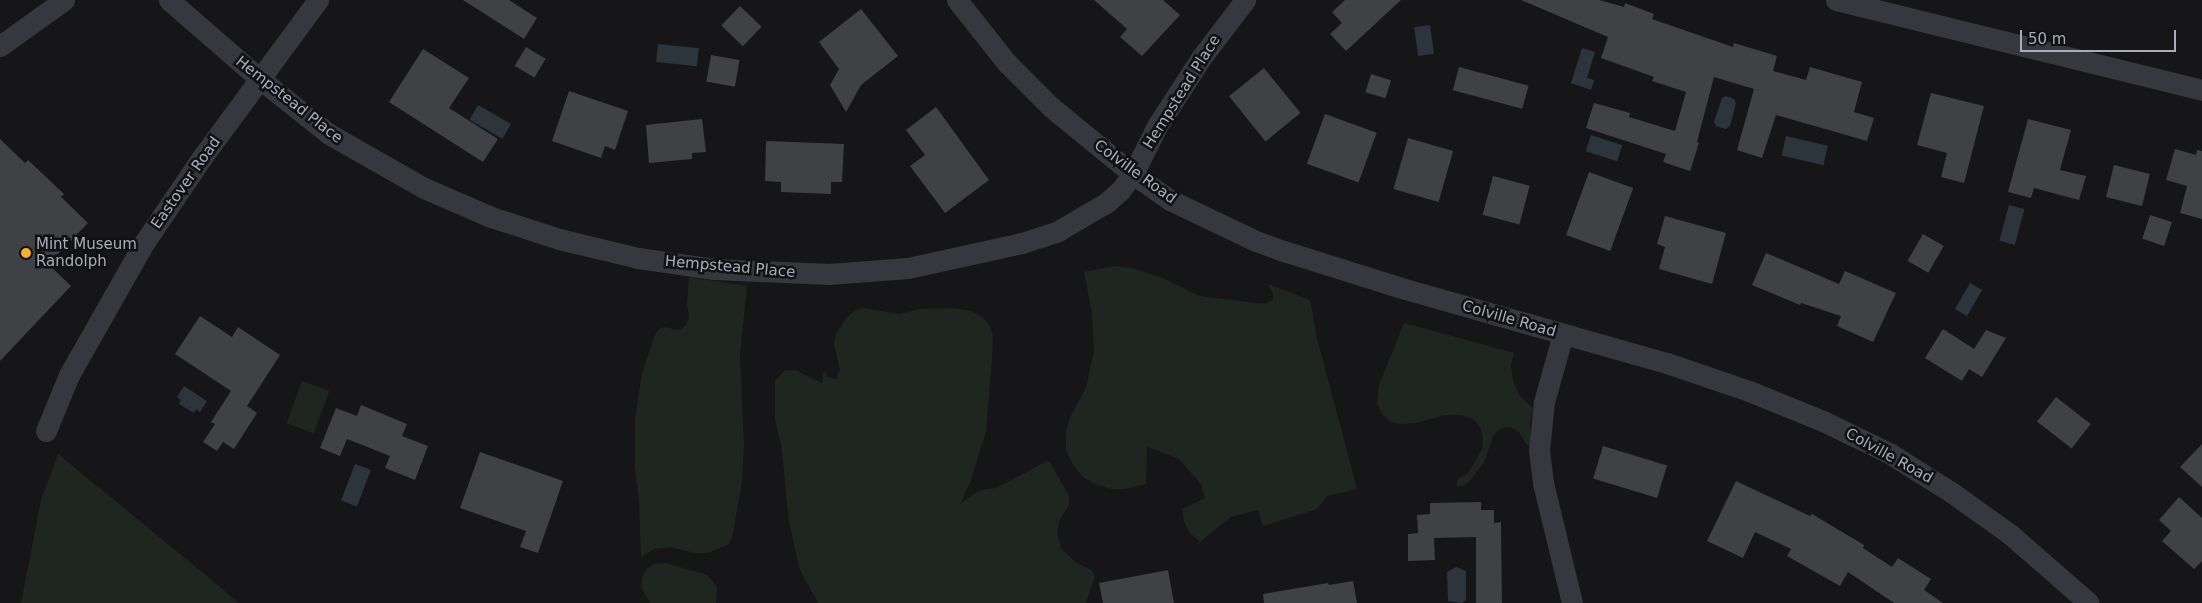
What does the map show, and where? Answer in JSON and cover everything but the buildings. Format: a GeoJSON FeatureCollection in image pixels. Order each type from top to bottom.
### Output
{"type":"FeatureCollection","features":[{"type":"Feature","properties":{"kind":"street"},"geometry":{"type":"LineString","coordinates":[[0,46],[64,0]]}},
{"type":"Feature","properties":{"kind":"street","name":"Hempstead Place"},"geometry":{"type":"LineString","coordinates":[[169,0],[260,79],[329,134],[354,150],[424,188],[490,217],[601,250],[714,269],[829,274],[891,270],[946,261],[1022,243],[1058,231],[1106,203],[1120,191],[1133,174],[1157,126],[1181,88],[1244,0]]}},
{"type":"Feature","properties":{"kind":"street","name":"Eastover Road"},"geometry":{"type":"LineString","coordinates":[[46,431],[68,375],[144,243],[318,0]]}},
{"type":"Feature","properties":{"kind":"street","name":"Colville Road"},"geometry":{"type":"LineString","coordinates":[[957,0],[1001,57],[1050,107],[1133,174],[1170,200],[1256,241],[1398,287],[1667,363],[1750,391],[1823,421],[1889,453],[1952,492],[2011,535],[2089,603]]}},
{"type":"Feature","properties":{"kind":"street"},"geometry":{"type":"LineString","coordinates":[[1836,0],[2202,90]]}},
{"type":"Feature","properties":{"kind":"street"},"geometry":{"type":"LineString","coordinates":[[1563,334],[1544,402],[1539,450],[1543,483],[1572,603]]}},
{"type":"Feature","properties":{"kind":"shaded area"},"geometry":{"type":"Polygon","coordinates":[[[1430,25],[1434,54],[1418,56],[1414,27],[1430,25]]]}},
{"type":"Feature","properties":{"kind":"shaded area"},"geometry":{"type":"Polygon","coordinates":[[[658,44],[699,48],[697,66],[656,62],[658,44]]]}},
{"type":"Feature","properties":{"kind":"shaded area"},"geometry":{"type":"Polygon","coordinates":[[[1582,48],[1595,52],[1587,78],[1594,80],[1591,90],[1571,83],[1582,48]]]}},
{"type":"Feature","properties":{"kind":"shaded area"},"geometry":{"type":"Polygon","coordinates":[[[1726,96],[1734,99],[1736,103],[1730,126],[1726,129],[1716,126],[1714,122],[1722,98],[1726,96]]]}},
{"type":"Feature","properties":{"kind":"shaded area"},"geometry":{"type":"Polygon","coordinates":[[[478,105],[511,124],[502,139],[470,120],[478,105]]]}},
{"type":"Feature","properties":{"kind":"shaded area"},"geometry":{"type":"Polygon","coordinates":[[[1591,135],[1622,145],[1617,161],[1586,151],[1591,135]]]}},
{"type":"Feature","properties":{"kind":"shaded area"},"geometry":{"type":"Polygon","coordinates":[[[1786,136],[1828,146],[1823,165],[1782,155],[1786,136]]]}},
{"type":"Feature","properties":{"kind":"shaded area"},"geometry":{"type":"Polygon","coordinates":[[[2009,205],[2024,209],[2015,245],[1999,241],[2009,205]]]}},
{"type":"Feature","properties":{"kind":"shaded area"},"geometry":{"type":"Polygon","coordinates":[[[1115,266],[1132,268],[1165,279],[1199,296],[1265,304],[1273,300],[1273,294],[1268,284],[1310,300],[1317,338],[1357,489],[1327,496],[1317,509],[1263,526],[1258,510],[1231,517],[1200,542],[1190,533],[1184,522],[1182,509],[1205,498],[1201,484],[1179,459],[1147,447],[1146,484],[1125,489],[1111,489],[1084,478],[1073,465],[1066,449],[1066,433],[1070,417],[1086,388],[1094,351],[1092,313],[1084,272],[1115,266]]]}},
{"type":"Feature","properties":{"kind":"shaded area"},"geometry":{"type":"Polygon","coordinates":[[[689,277],[747,286],[740,355],[744,447],[742,482],[732,538],[727,545],[708,553],[695,553],[670,547],[654,549],[641,557],[639,500],[635,468],[635,419],[642,373],[654,337],[659,329],[664,327],[680,330],[686,325],[689,318],[687,304],[689,277]]]}},
{"type":"Feature","properties":{"kind":"shaded area"},"geometry":{"type":"Polygon","coordinates":[[[1970,283],[1982,290],[1967,316],[1955,309],[1970,283]]]}},
{"type":"Feature","properties":{"kind":"shaded area"},"geometry":{"type":"Polygon","coordinates":[[[863,308],[899,314],[920,309],[953,308],[972,311],[983,318],[990,326],[993,336],[986,432],[970,483],[960,504],[980,490],[996,488],[1047,461],[1050,462],[1069,496],[1069,505],[1059,521],[1057,534],[1062,549],[1074,561],[1091,570],[1095,576],[1086,603],[818,603],[799,568],[788,515],[782,450],[775,420],[775,381],[784,371],[795,370],[822,383],[824,369],[827,377],[836,379],[840,370],[834,344],[836,334],[846,318],[854,311],[863,308]]]}},
{"type":"Feature","properties":{"kind":"shaded area"},"geometry":{"type":"Polygon","coordinates":[[[1404,323],[1514,353],[1511,365],[1513,380],[1519,395],[1533,408],[1530,424],[1531,447],[1526,444],[1519,432],[1510,427],[1502,428],[1494,435],[1484,462],[1473,477],[1465,485],[1457,487],[1457,480],[1469,472],[1482,449],[1483,438],[1480,427],[1473,419],[1461,415],[1445,415],[1416,423],[1399,424],[1390,421],[1382,414],[1377,403],[1379,385],[1404,323]]]}},
{"type":"Feature","properties":{"kind":"shaded area"},"geometry":{"type":"Polygon","coordinates":[[[302,381],[329,391],[314,433],[287,423],[302,381]]]}},
{"type":"Feature","properties":{"kind":"shaded area"},"geometry":{"type":"Polygon","coordinates":[[[184,386],[207,401],[200,412],[196,409],[194,413],[179,404],[181,400],[177,397],[184,386]]]}},
{"type":"Feature","properties":{"kind":"shaded area"},"geometry":{"type":"Polygon","coordinates":[[[58,454],[239,603],[21,603],[41,500],[58,454]]]}},
{"type":"Feature","properties":{"kind":"shaded area"},"geometry":{"type":"Polygon","coordinates":[[[355,464],[371,470],[357,507],[341,500],[355,464]]]}},
{"type":"Feature","properties":{"kind":"shaded area"},"geometry":{"type":"Polygon","coordinates":[[[666,563],[707,575],[717,587],[716,603],[650,603],[641,587],[642,577],[647,569],[654,564],[666,563]]]}},
{"type":"Feature","properties":{"kind":"shaded area"},"geometry":{"type":"Polygon","coordinates":[[[1456,567],[1466,571],[1466,600],[1462,603],[1448,601],[1447,572],[1456,567]]]}},
{"type":"Feature","properties":{"kind":"place","name":"Mint Museum Randolph"},"geometry":{"type":"Point","coordinates":[26,253]}}]}
